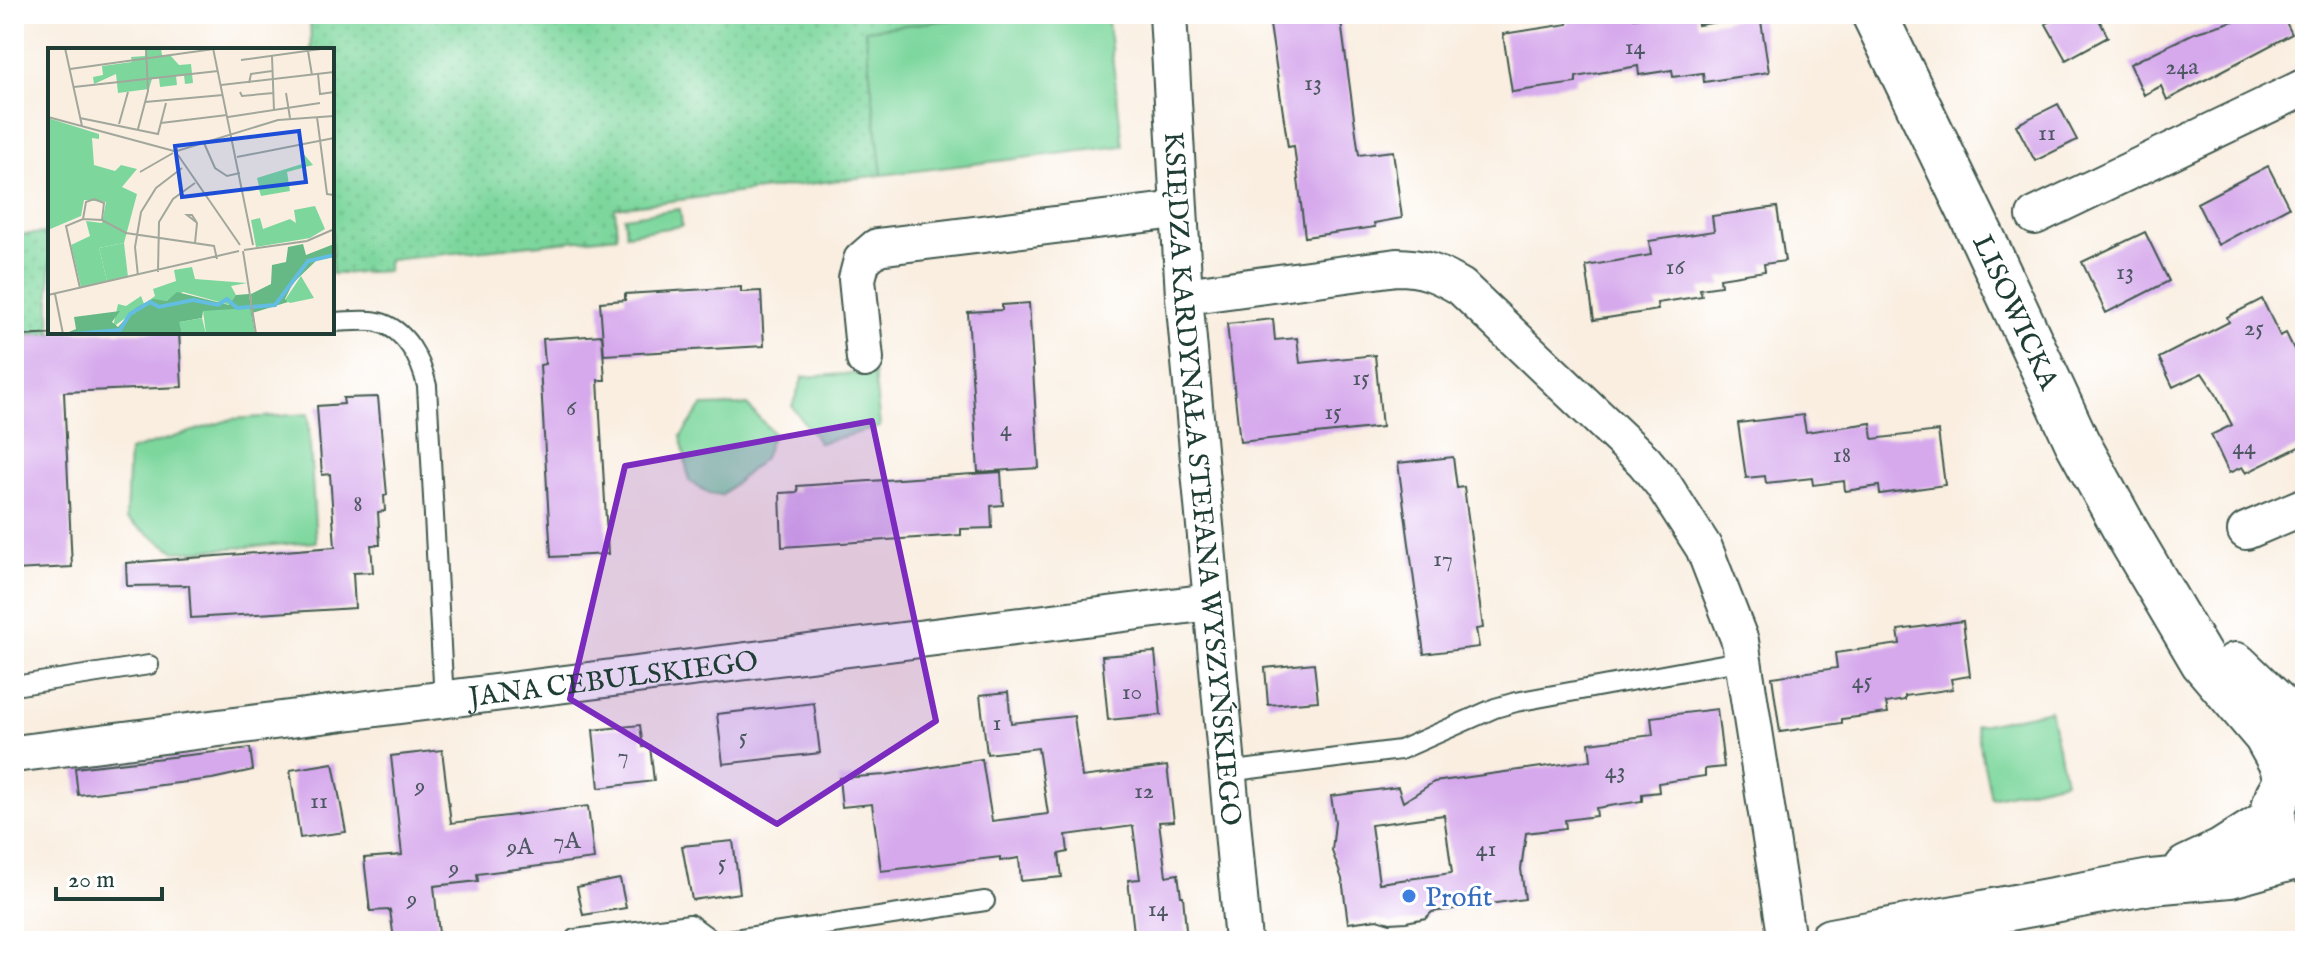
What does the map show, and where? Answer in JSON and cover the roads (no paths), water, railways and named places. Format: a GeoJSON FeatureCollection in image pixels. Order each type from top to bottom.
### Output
{"type":"FeatureCollection","features":[{"type":"Feature","properties":{"kind":"main road","name":"LISOWICKA"},"geometry":{"type":"LineString","coordinates":[[1874,14],[2077,442],[2203,662],[2266,736],[2281,763],[2288,790],[2277,834],[2284,847],[2300,859]]}},
{"type":"Feature","properties":{"kind":"main road","name":"LISOWICKA"},"geometry":{"type":"LineString","coordinates":[[2169,604],[2305,731]]}},
{"type":"Feature","properties":{"kind":"main road"},"geometry":{"type":"LineString","coordinates":[[2151,882],[2221,852],[2288,790]]}},
{"type":"Feature","properties":{"kind":"main road"},"geometry":{"type":"LineString","coordinates":[[1831,941],[2151,882],[2230,875],[2300,859]]}},
{"type":"Feature","properties":{"kind":"street","name":"KSIĘDZA KARDYNAŁA STEFANA WYSZYŃSKIEGO"},"geometry":{"type":"LineString","coordinates":[[1168,14],[1177,210],[1243,941]]}},
{"type":"Feature","properties":{"kind":"street"},"geometry":{"type":"LineString","coordinates":[[2035,216],[2305,87]]}},
{"type":"Feature","properties":{"kind":"street"},"geometry":{"type":"LineString","coordinates":[[865,359],[857,279],[862,260],[877,247],[1177,210]]}},
{"type":"Feature","properties":{"kind":"street"},"geometry":{"type":"LineString","coordinates":[[1184,296],[1397,267],[1418,267],[1440,274],[1461,287],[1644,461],[1663,484],[1704,548],[1740,641],[1787,941]]}},
{"type":"Feature","properties":{"kind":"street"},"geometry":{"type":"LineString","coordinates":[[2246,531],[2305,506]]}},
{"type":"Feature","properties":{"kind":"street","name":"JANA CEBULSKIEGO"},"geometry":{"type":"LineString","coordinates":[[14,754],[1210,602]]}},
{"type":"Feature","properties":{"kind":"lane"},"geometry":{"type":"LineString","coordinates":[[334,322],[380,323],[403,338],[422,368],[427,386],[444,701]]}},
{"type":"Feature","properties":{"kind":"lane"},"geometry":{"type":"LineString","coordinates":[[1227,772],[1400,750],[1495,708],[1516,702],[1744,660]]}},
{"type":"Feature","properties":{"kind":"lane"},"geometry":{"type":"LineString","coordinates":[[14,686],[149,665]]}},
{"type":"Feature","properties":{"kind":"lane"},"geometry":{"type":"LineString","coordinates":[[721,941],[985,901]]}},
{"type":"Feature","properties":{"kind":"lane"},"geometry":{"type":"LineString","coordinates":[[575,939],[690,924],[713,941]]}},
{"type":"Feature","properties":{"kind":"place","name":"Profit"},"geometry":{"type":"Point","coordinates":[1409,896]}}]}
